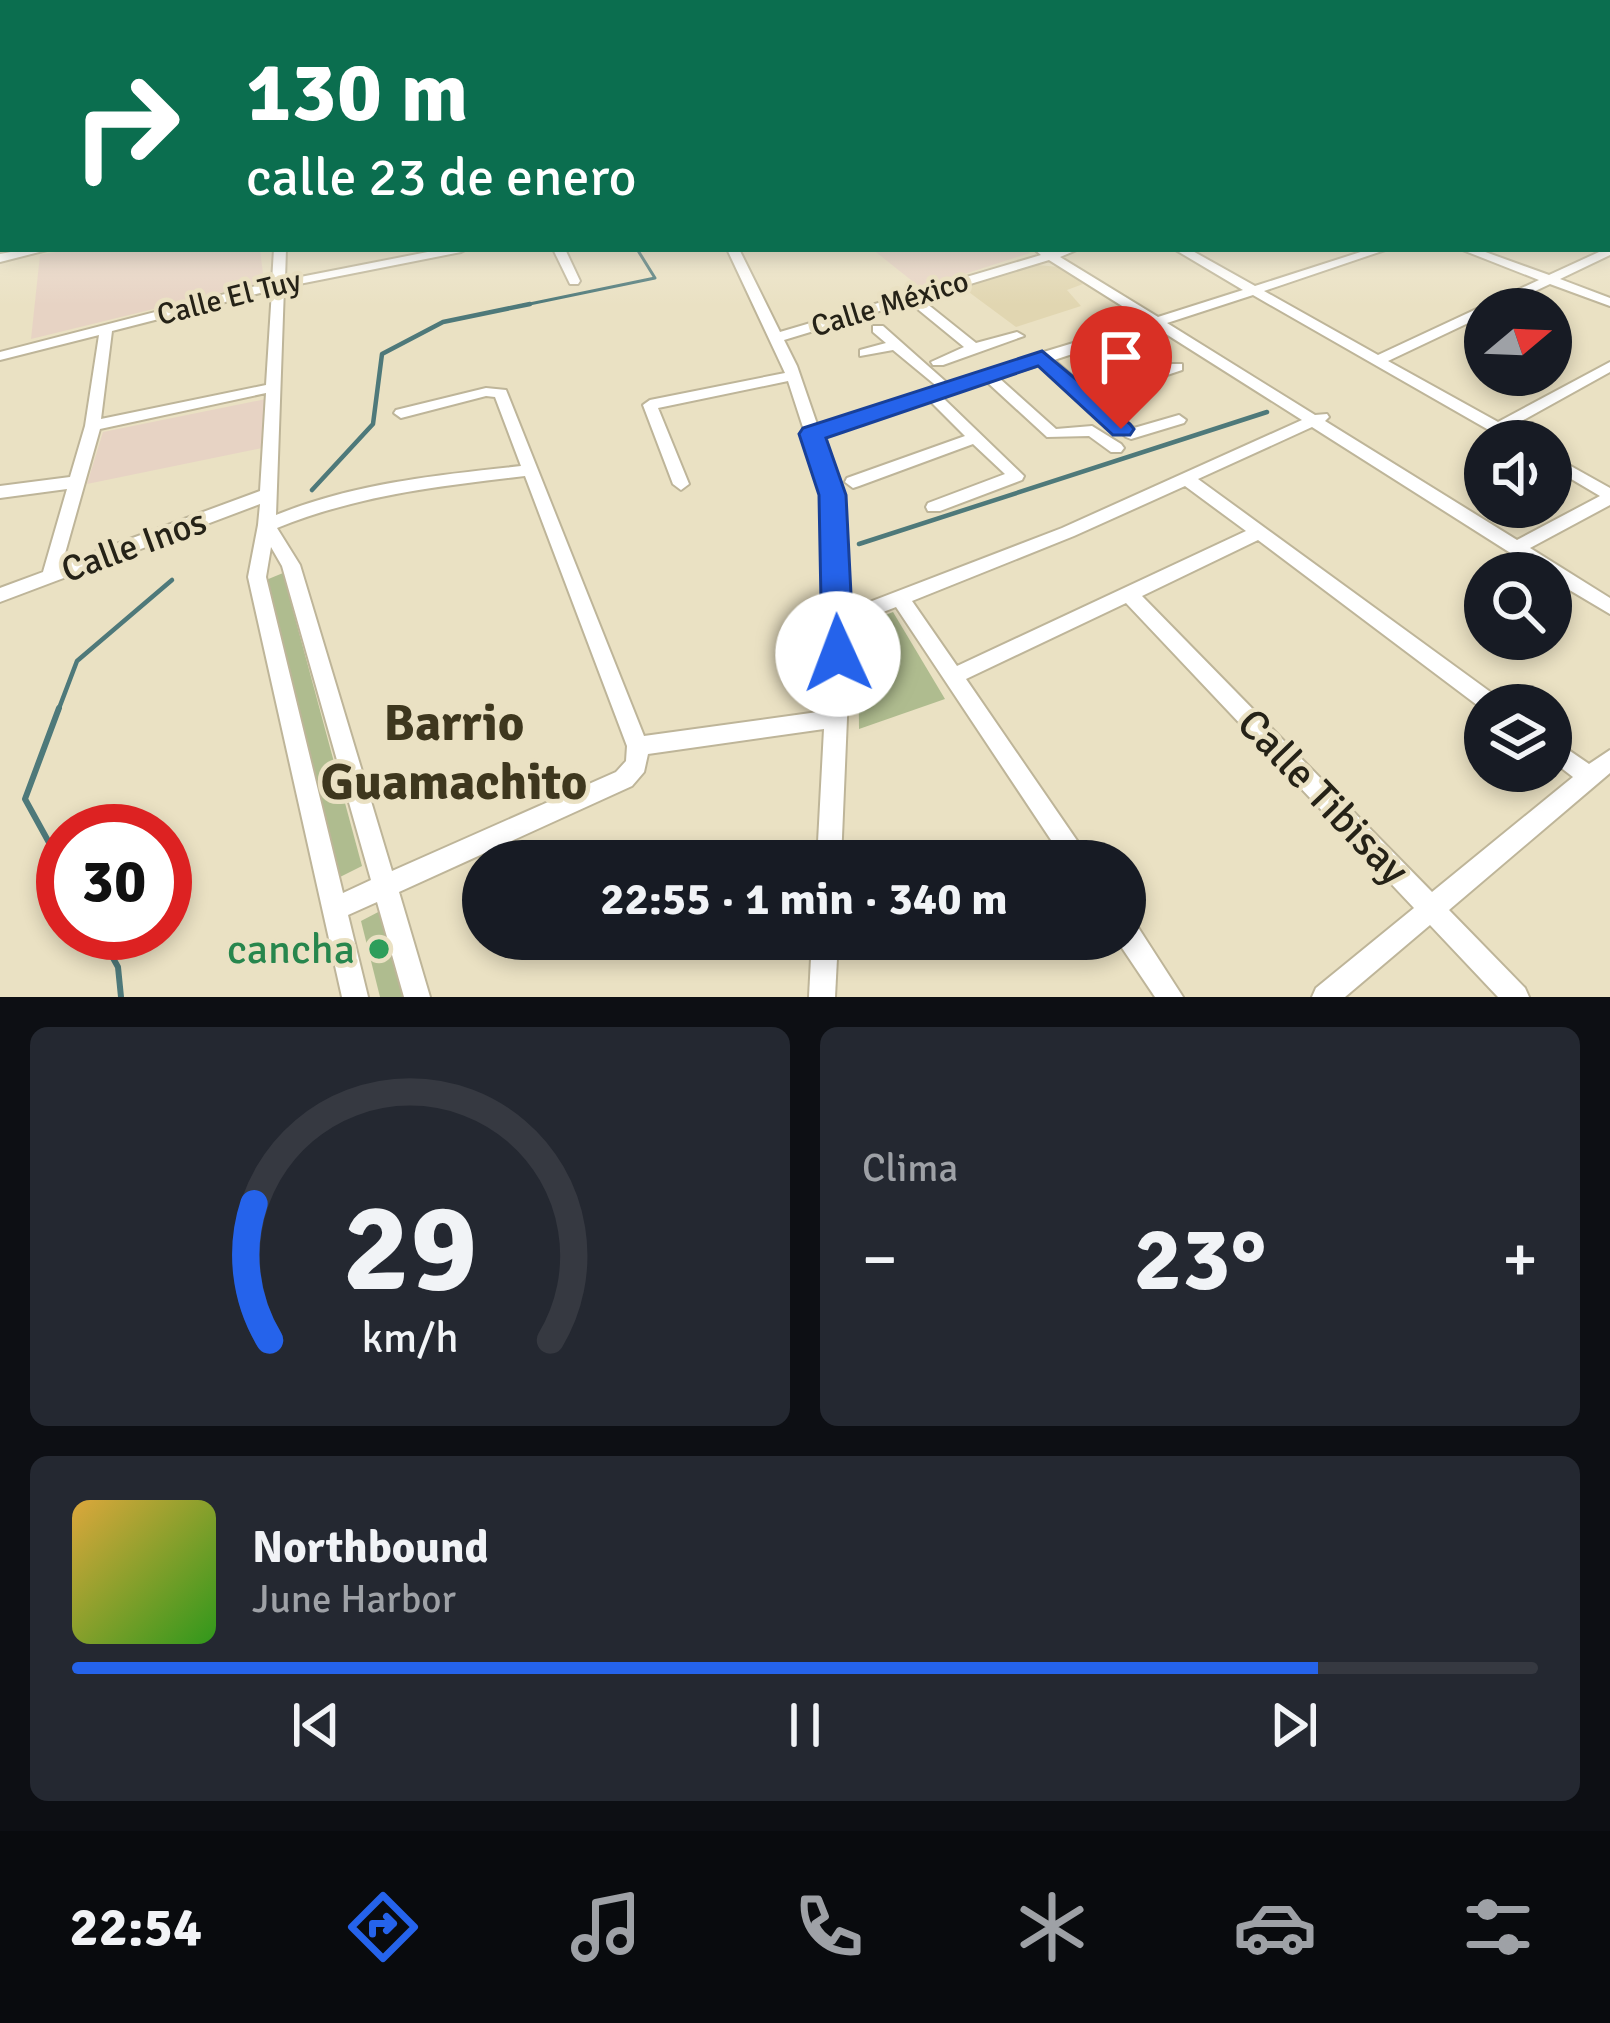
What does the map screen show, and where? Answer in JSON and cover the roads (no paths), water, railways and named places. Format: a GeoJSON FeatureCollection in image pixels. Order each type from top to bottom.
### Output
{"type":"FeatureCollection","features":[{"type":"Feature","properties":{"kind":"street"},"geometry":{"type":"LineString","coordinates":[[0,258],[30,252]]}},
{"type":"Feature","properties":{"kind":"street"},"geometry":{"type":"LineString","coordinates":[[280,252],[267,525],[257,578],[355,997]]}},
{"type":"Feature","properties":{"kind":"street","name":"Calle El Tuy"},"geometry":{"type":"LineString","coordinates":[[0,356],[277,285],[446,252]]}},
{"type":"Feature","properties":{"kind":"street"},"geometry":{"type":"LineString","coordinates":[[560,252],[574,281]]}},
{"type":"Feature","properties":{"kind":"street"},"geometry":{"type":"LineString","coordinates":[[734,252],[794,376],[832,495],[837,718],[830,840]]}},
{"type":"Feature","properties":{"kind":"street","name":"Calle México"},"geometry":{"type":"LineString","coordinates":[[776,338],[1052,252]]}},
{"type":"Feature","properties":{"kind":"street"},"geometry":{"type":"LineString","coordinates":[[1057,252],[1521,546],[1610,608]]}},
{"type":"Feature","properties":{"kind":"street"},"geometry":{"type":"LineString","coordinates":[[1185,252],[1484,420]]}},
{"type":"Feature","properties":{"kind":"street"},"geometry":{"type":"LineString","coordinates":[[812,434],[936,389],[1373,252]]}},
{"type":"Feature","properties":{"kind":"street"},"geometry":{"type":"LineString","coordinates":[[1474,252],[1610,302]]}},
{"type":"Feature","properties":{"kind":"street"},"geometry":{"type":"LineString","coordinates":[[1532,288],[1608,252]]}},
{"type":"Feature","properties":{"kind":"street"},"geometry":{"type":"LineString","coordinates":[[912,298],[974,349]]}},
{"type":"Feature","properties":{"kind":"street"},"geometry":{"type":"LineString","coordinates":[[1380,359],[1464,319]]}},
{"type":"Feature","properties":{"kind":"street"},"geometry":{"type":"LineString","coordinates":[[50,577],[93,426],[106,329]]}},
{"type":"Feature","properties":{"kind":"street"},"geometry":{"type":"LineString","coordinates":[[878,329],[1016,476],[934,507]]}},
{"type":"Feature","properties":{"kind":"street"},"geometry":{"type":"LineString","coordinates":[[938,362],[1017,336]]}},
{"type":"Feature","properties":{"kind":"street"},"geometry":{"type":"LineString","coordinates":[[865,353],[896,345]]}},
{"type":"Feature","properties":{"kind":"street"},"geometry":{"type":"LineString","coordinates":[[1042,358],[1131,434],[1179,420]]}},
{"type":"Feature","properties":{"kind":"street"},"geometry":{"type":"LineString","coordinates":[[1512,420],[1610,366]]}},
{"type":"Feature","properties":{"kind":"street"},"geometry":{"type":"LineString","coordinates":[[1087,397],[1177,367]]}},
{"type":"Feature","properties":{"kind":"street"},"geometry":{"type":"LineString","coordinates":[[988,375],[1052,434],[1092,431],[1116,448]]}},
{"type":"Feature","properties":{"kind":"street"},"geometry":{"type":"LineString","coordinates":[[681,484],[650,405],[794,376]]}},
{"type":"Feature","properties":{"kind":"street"},"geometry":{"type":"LineString","coordinates":[[93,426],[271,388]]}},
{"type":"Feature","properties":{"kind":"street"},"geometry":{"type":"LineString","coordinates":[[334,909],[624,778],[637,765],[638,746],[500,394],[495,391],[401,413]]}},
{"type":"Feature","properties":{"kind":"street"},"geometry":{"type":"LineString","coordinates":[[836,622],[1069,532],[1319,419]]}},
{"type":"Feature","properties":{"kind":"street"},"geometry":{"type":"LineString","coordinates":[[853,482],[976,437]]}},
{"type":"Feature","properties":{"kind":"street"},"geometry":{"type":"LineString","coordinates":[[267,525],[309,506],[379,486],[530,470]]}},
{"type":"Feature","properties":{"kind":"street"},"geometry":{"type":"LineString","coordinates":[[1521,546],[1610,497],[1572,473]]}},
{"type":"Feature","properties":{"kind":"street"},"geometry":{"type":"LineString","coordinates":[[1186,479],[1464,684]]}},
{"type":"Feature","properties":{"kind":"street"},"geometry":{"type":"LineString","coordinates":[[0,492],[78,482]]}},
{"type":"Feature","properties":{"kind":"street","name":"Calle Inos"},"geometry":{"type":"LineString","coordinates":[[0,595],[267,494]]}},
{"type":"Feature","properties":{"kind":"street"},"geometry":{"type":"LineString","coordinates":[[267,525],[291,566],[417,997]]}},
{"type":"Feature","properties":{"kind":"street"},"geometry":{"type":"LineString","coordinates":[[954,676],[1258,533]]}},
{"type":"Feature","properties":{"kind":"street"},"geometry":{"type":"LineString","coordinates":[[1521,546],[1610,595]]}},
{"type":"Feature","properties":{"kind":"street","name":"Calle Tibisay"},"geometry":{"type":"LineString","coordinates":[[1131,596],[1516,997]]}},
{"type":"Feature","properties":{"kind":"street"},"geometry":{"type":"LineString","coordinates":[[899,597],[1064,840]]}},
{"type":"Feature","properties":{"kind":"street"},"geometry":{"type":"LineString","coordinates":[[638,746],[837,718]]}},
{"type":"Feature","properties":{"kind":"street"},"geometry":{"type":"LineString","coordinates":[[1324,997],[1610,760]]}},
{"type":"Feature","properties":{"kind":"street"},"geometry":{"type":"LineString","coordinates":[[1572,764],[1590,777]]}},
{"type":"Feature","properties":{"kind":"street"},"geometry":{"type":"LineString","coordinates":[[822,997],[824,960]]}},
{"type":"Feature","properties":{"kind":"street"},"geometry":{"type":"LineString","coordinates":[[1145,960],[1170,997]]}},
{"type":"Feature","properties":{"kind":"waterway"},"geometry":{"type":"LineString","coordinates":[[515,307],[655,278],[639,252]]}},
{"type":"Feature","properties":{"kind":"waterway"},"geometry":{"type":"LineString","coordinates":[[312,490],[373,424],[382,354],[443,322],[530,304]]}},
{"type":"Feature","properties":{"kind":"waterway"},"geometry":{"type":"LineString","coordinates":[[859,544],[1267,412]]}},
{"type":"Feature","properties":{"kind":"waterway"},"geometry":{"type":"LineString","coordinates":[[58,711],[77,661],[172,580]]}},
{"type":"Feature","properties":{"kind":"waterway"},"geometry":{"type":"LineString","coordinates":[[36,819],[25,799],[59,708]]}},
{"type":"Feature","properties":{"kind":"waterway"},"geometry":{"type":"LineString","coordinates":[[114,960],[121,997]]}},
{"type":"Feature","properties":{"kind":"place","name":"cancha"},"geometry":{"type":"Point","coordinates":[379,949]}},
{"type":"Feature","properties":{"kind":"district","name":"Barrio Guamachito"},"geometry":{"type":"Point","coordinates":[454,752]}}]}
